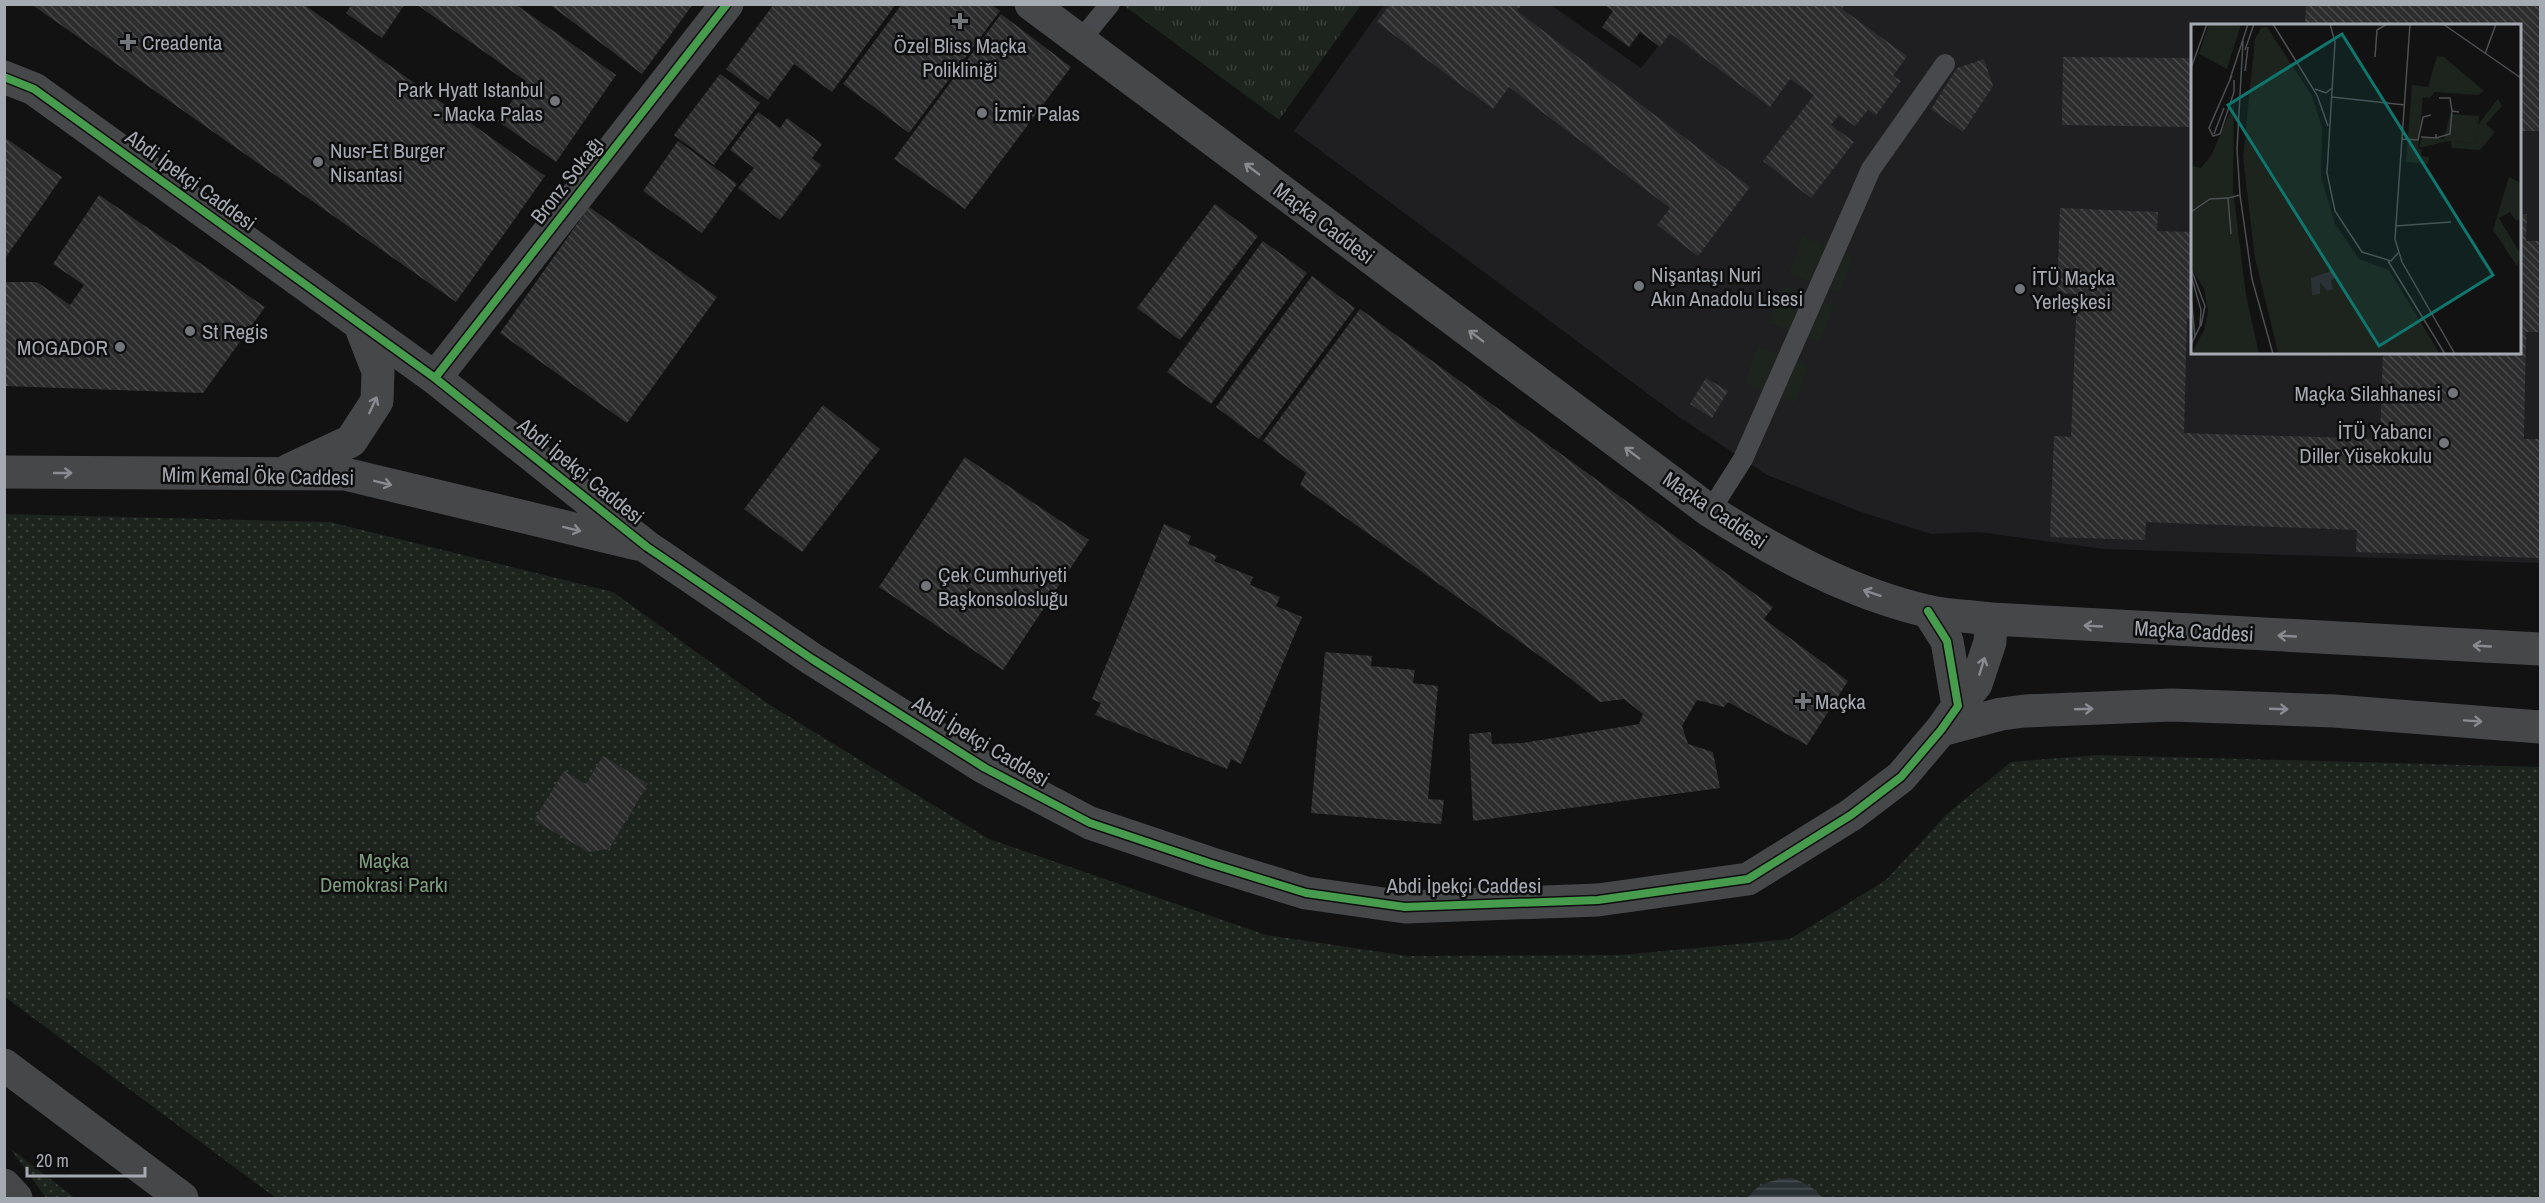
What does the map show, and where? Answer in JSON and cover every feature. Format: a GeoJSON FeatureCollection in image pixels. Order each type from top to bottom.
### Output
{"type":"FeatureCollection","features":[{"type":"Feature","properties":{"kind":"street","name":"Bronz Sokağı"},"geometry":{"type":"LineString","coordinates":[[435,378],[727,4]]}},
{"type":"Feature","properties":{"kind":"street","name":"Maçka Caddesi"},"geometry":{"type":"LineString","coordinates":[[1032,4],[1710,511],[1807,567],[1867,591],[1928,611],[1991,619],[2541,649]]}},
{"type":"Feature","properties":{"kind":"street","name":"Abdi İpekçi Caddesi"},"geometry":{"type":"LineString","coordinates":[[4,77],[34,89],[435,378],[647,547],[812,659],[985,768],[1090,823],[1317,895],[1406,907],[1466,906],[1598,900],[1748,879],[1851,815],[1900,777],[1977,684],[1990,642],[1991,619]]}},
{"type":"Feature","properties":{"kind":"street"},"geometry":{"type":"LineString","coordinates":[[279,474],[351,441],[377,401],[378,371],[360,325]]}},
{"type":"Feature","properties":{"kind":"street","name":"Mim Kemal Öke Caddesi"},"geometry":{"type":"LineString","coordinates":[[4,472],[345,474],[647,547]]}},
{"type":"Feature","properties":{"kind":"street"},"geometry":{"type":"LineString","coordinates":[[1928,611],[1947,641],[1950,718],[2025,711],[2172,705],[2334,711],[2541,727]]}},
{"type":"Feature","properties":{"kind":"street"},"geometry":{"type":"LineString","coordinates":[[4,1065],[182,1198]]}},
{"type":"Feature","properties":{"kind":"street"},"geometry":{"type":"LineString","coordinates":[[4,1185],[16,1198]]}},
{"type":"Feature","properties":{"kind":"lane"},"geometry":{"type":"LineString","coordinates":[[1080,41],[1110,4]]}},
{"type":"Feature","properties":{"kind":"lane"},"geometry":{"type":"LineString","coordinates":[[1710,511],[1743,459],[1871,169],[1945,64]]}},
{"type":"Feature","properties":{"kind":"shaded area"},"geometry":{"type":"Polygon","coordinates":[[[1384,5],[1551,5],[1641,68],[1691,5],[2540,5],[2540,563],[2104,549],[1979,532],[1931,534],[1864,513],[1767,475],[1679,417],[1294,131],[1384,5]]]}},
{"type":"Feature","properties":{"kind":"shaded area"},"geometry":{"type":"Polygon","coordinates":[[[1791,1178],[1808,1185],[1822,1198],[1748,1198],[1766,1183],[1791,1178]]]}},
{"type":"Feature","properties":{"kind":"green space"},"geometry":{"type":"Polygon","coordinates":[[[1361,4],[1279,120],[1123,5],[1361,4]]]}},
{"type":"Feature","properties":{"kind":"green space"},"geometry":{"type":"Polygon","coordinates":[[[1802,236],[1853,256],[1840,293],[1789,273],[1802,236]]]}},
{"type":"Feature","properties":{"kind":"green space"},"geometry":{"type":"Polygon","coordinates":[[[1783,286],[1834,306],[1820,342],[1769,323],[1783,286]]]}},
{"type":"Feature","properties":{"kind":"green space"},"geometry":{"type":"Polygon","coordinates":[[[1758,346],[1809,366],[1795,403],[1744,383],[1758,346]]]}},
{"type":"Feature","properties":{"kind":"green space","name":"Maçka Demokrasi Parkı"},"geometry":{"type":"Polygon","coordinates":[[[4,514],[330,522],[613,592],[770,705],[989,839],[1266,935],[1408,956],[1621,955],[1790,939],[1886,880],[1948,813],[2011,762],[2097,755],[2540,767],[2540,1198],[276,1198],[5,997],[4,514]]]}},
{"type":"Feature","properties":{"kind":"green space"},"geometry":{"type":"Polygon","coordinates":[[[10,1148],[75,1198],[46,1198],[10,1148]]]}},
{"type":"Feature","properties":{"kind":"building"},"geometry":{"type":"Polygon","coordinates":[[[31,4],[303,4],[545,176],[456,302],[31,4]]]}},
{"type":"Feature","properties":{"kind":"building","name":"Park Hyatt Istanbul - Macka Palas"},"geometry":{"type":"Polygon","coordinates":[[[352,4],[405,4],[382,38],[346,13],[352,4]]]}},
{"type":"Feature","properties":{"kind":"building","name":"Park Hyatt Istanbul - Macka Palas"},"geometry":{"type":"Polygon","coordinates":[[[416,4],[515,4],[616,75],[556,162],[498,121],[526,81],[416,4]]]}},
{"type":"Feature","properties":{"kind":"building"},"geometry":{"type":"Polygon","coordinates":[[[549,4],[693,4],[642,74],[549,4]]]}},
{"type":"Feature","properties":{"kind":"building"},"geometry":{"type":"Polygon","coordinates":[[[774,4],[896,4],[832,92],[794,64],[768,100],[726,69],[774,4]]]}},
{"type":"Feature","properties":{"kind":"building"},"geometry":{"type":"Polygon","coordinates":[[[902,4],[991,4],[1000,11],[909,133],[843,84],[902,4]]]}},
{"type":"Feature","properties":{"kind":"building"},"geometry":{"type":"Polygon","coordinates":[[[1390,4],[1522,4],[1517,11],[1750,187],[1698,256],[1657,225],[1670,208],[1509,87],[1493,109],[1377,22],[1390,4]]]}},
{"type":"Feature","properties":{"kind":"building"},"geometry":{"type":"Polygon","coordinates":[[[1604,4],[1845,4],[1842,9],[1907,56],[1893,76],[1901,81],[1876,115],[1868,110],[1855,126],[1839,115],[1831,125],[1854,142],[1811,198],[1763,161],[1814,95],[1790,79],[1770,107],[1670,33],[1660,47],[1640,32],[1629,47],[1602,27],[1613,11],[1604,4]]]}},
{"type":"Feature","properties":{"kind":"building"},"geometry":{"type":"Polygon","coordinates":[[[2306,4],[2540,4],[2540,131],[2521,131],[2521,24],[2305,24],[2306,4]]]}},
{"type":"Feature","properties":{"kind":"building","name":"İzmir Palas"},"geometry":{"type":"Polygon","coordinates":[[[1001,14],[1071,67],[965,209],[894,159],[1001,14]]]}},
{"type":"Feature","properties":{"kind":"building"},"geometry":{"type":"Polygon","coordinates":[[[2063,57],[2191,58],[2191,127],[2062,125],[2063,57]]]}},
{"type":"Feature","properties":{"kind":"building"},"geometry":{"type":"Polygon","coordinates":[[[1984,59],[1993,86],[1963,132],[1931,109],[1957,68],[1984,59]]]}},
{"type":"Feature","properties":{"kind":"building"},"geometry":{"type":"Polygon","coordinates":[[[720,74],[760,103],[714,165],[674,135],[720,74]]]}},
{"type":"Feature","properties":{"kind":"building"},"geometry":{"type":"Polygon","coordinates":[[[758,112],[780,128],[787,118],[822,144],[812,158],[821,165],[780,220],[738,188],[754,168],[730,150],[758,112]]]}},
{"type":"Feature","properties":{"kind":"building"},"geometry":{"type":"Polygon","coordinates":[[[4,137],[62,177],[4,260],[4,137]]]}},
{"type":"Feature","properties":{"kind":"building"},"geometry":{"type":"Polygon","coordinates":[[[678,141],[737,184],[702,233],[643,191],[678,141]]]}},
{"type":"Feature","properties":{"kind":"building","name":"MOGADOR"},"geometry":{"type":"Polygon","coordinates":[[[99,195],[265,307],[203,393],[4,386],[4,282],[37,282],[70,305],[84,285],[53,264],[99,195]]]}},
{"type":"Feature","properties":{"kind":"building"},"geometry":{"type":"Polygon","coordinates":[[[1215,204],[1258,236],[1180,340],[1137,308],[1215,204]]]}},
{"type":"Feature","properties":{"kind":"building"},"geometry":{"type":"Polygon","coordinates":[[[589,207],[717,297],[627,423],[500,333],[589,207]]]}},
{"type":"Feature","properties":{"kind":"building","name":"Maçka Silahhanesi"},"geometry":{"type":"Polygon","coordinates":[[[2060,208],[2158,212],[2157,231],[2191,232],[2191,319],[2187,319],[2184,433],[2380,439],[2383,354],[2521,354],[2521,214],[2527,214],[2526,241],[2540,241],[2540,332],[2526,332],[2524,439],[2540,439],[2540,558],[2356,552],[2357,530],[2146,522],[2145,540],[2050,537],[2054,436],[2071,437],[2077,294],[2057,293],[2060,208]]]}},
{"type":"Feature","properties":{"kind":"building"},"geometry":{"type":"Polygon","coordinates":[[[1263,241],[1307,273],[1211,404],[1167,372],[1263,241]]]}},
{"type":"Feature","properties":{"kind":"building"},"geometry":{"type":"Polygon","coordinates":[[[1312,276],[1355,308],[1259,439],[1216,407],[1312,276]]]}},
{"type":"Feature","properties":{"kind":"building"},"geometry":{"type":"Polygon","coordinates":[[[1360,309],[1773,607],[1764,619],[1848,681],[1807,745],[1728,702],[1724,707],[1697,700],[1682,726],[1688,744],[1713,752],[1720,788],[1473,821],[1469,734],[1491,732],[1492,744],[1523,743],[1639,724],[1643,714],[1624,699],[1600,702],[1561,671],[1300,485],[1306,473],[1263,441],[1360,309]]]}},
{"type":"Feature","properties":{"kind":"building"},"geometry":{"type":"Polygon","coordinates":[[[1706,378],[1728,391],[1712,418],[1690,404],[1706,378]]]}},
{"type":"Feature","properties":{"kind":"building"},"geometry":{"type":"Polygon","coordinates":[[[823,405],[880,449],[802,552],[744,509],[823,405]]]}},
{"type":"Feature","properties":{"kind":"building"},"geometry":{"type":"Polygon","coordinates":[[[965,457],[1089,540],[1003,670],[879,587],[965,457]]]}},
{"type":"Feature","properties":{"kind":"building"},"geometry":{"type":"Polygon","coordinates":[[[1164,524],[1191,536],[1188,544],[1217,556],[1214,561],[1253,577],[1250,585],[1280,597],[1276,606],[1302,617],[1241,764],[1231,759],[1227,769],[1095,715],[1101,703],[1092,699],[1164,524]]]}},
{"type":"Feature","properties":{"kind":"building"},"geometry":{"type":"Polygon","coordinates":[[[1325,652],[1372,656],[1371,666],[1415,670],[1413,683],[1438,686],[1428,799],[1444,800],[1441,824],[1311,813],[1325,652]]]}},
{"type":"Feature","properties":{"kind":"building"},"geometry":{"type":"Polygon","coordinates":[[[603,756],[648,784],[609,849],[588,852],[534,820],[564,771],[586,784],[603,756]]]}},
{"type":"Feature","properties":{"kind":"cycle path"},"geometry":{"type":"LineString","coordinates":[[435,378],[727,4]]}},
{"type":"Feature","properties":{"kind":"cycle path"},"geometry":{"type":"LineString","coordinates":[[4,77],[34,89],[435,378],[647,547],[812,659],[985,768],[1090,823],[1306,893],[1405,907],[1598,900],[1748,879],[1851,815],[1901,777],[1958,706],[1947,641],[1928,611]]}},
{"type":"Feature","properties":{"kind":"place","name":"Özel Bliss Maçka Polikliniği"},"geometry":{"type":"Point","coordinates":[960,21]}},
{"type":"Feature","properties":{"kind":"place","name":"Creadenta"},"geometry":{"type":"Point","coordinates":[128,42]}},
{"type":"Feature","properties":{"kind":"place","name":"Park Hyatt Istanbul - Macka Palas"},"geometry":{"type":"Point","coordinates":[555,101]}},
{"type":"Feature","properties":{"kind":"place","name":"İzmir Palas"},"geometry":{"type":"Point","coordinates":[982,113]}},
{"type":"Feature","properties":{"kind":"place","name":"Nusr-Et Burger Nisantasi"},"geometry":{"type":"Point","coordinates":[318,162]}},
{"type":"Feature","properties":{"kind":"place","name":"Nişantaşı Nuri Akın Anadolu Lisesi"},"geometry":{"type":"Point","coordinates":[1639,286]}},
{"type":"Feature","properties":{"kind":"place","name":"İTÜ Maçka Yerleşkesi"},"geometry":{"type":"Point","coordinates":[2020,289]}},
{"type":"Feature","properties":{"kind":"place","name":"St Regis"},"geometry":{"type":"Point","coordinates":[190,331]}},
{"type":"Feature","properties":{"kind":"place","name":"MOGADOR"},"geometry":{"type":"Point","coordinates":[120,347]}},
{"type":"Feature","properties":{"kind":"place","name":"Maçka Silahhanesi"},"geometry":{"type":"Point","coordinates":[2453,393]}},
{"type":"Feature","properties":{"kind":"place","name":"İTÜ Yabancı Diller Yüsekokulu"},"geometry":{"type":"Point","coordinates":[2444,443]}},
{"type":"Feature","properties":{"kind":"place","name":"Çek Cumhuriyeti Başkonsolosluğu"},"geometry":{"type":"Point","coordinates":[926,586]}},
{"type":"Feature","properties":{"kind":"place","name":"Maçka"},"geometry":{"type":"Point","coordinates":[1803,701]}}]}
